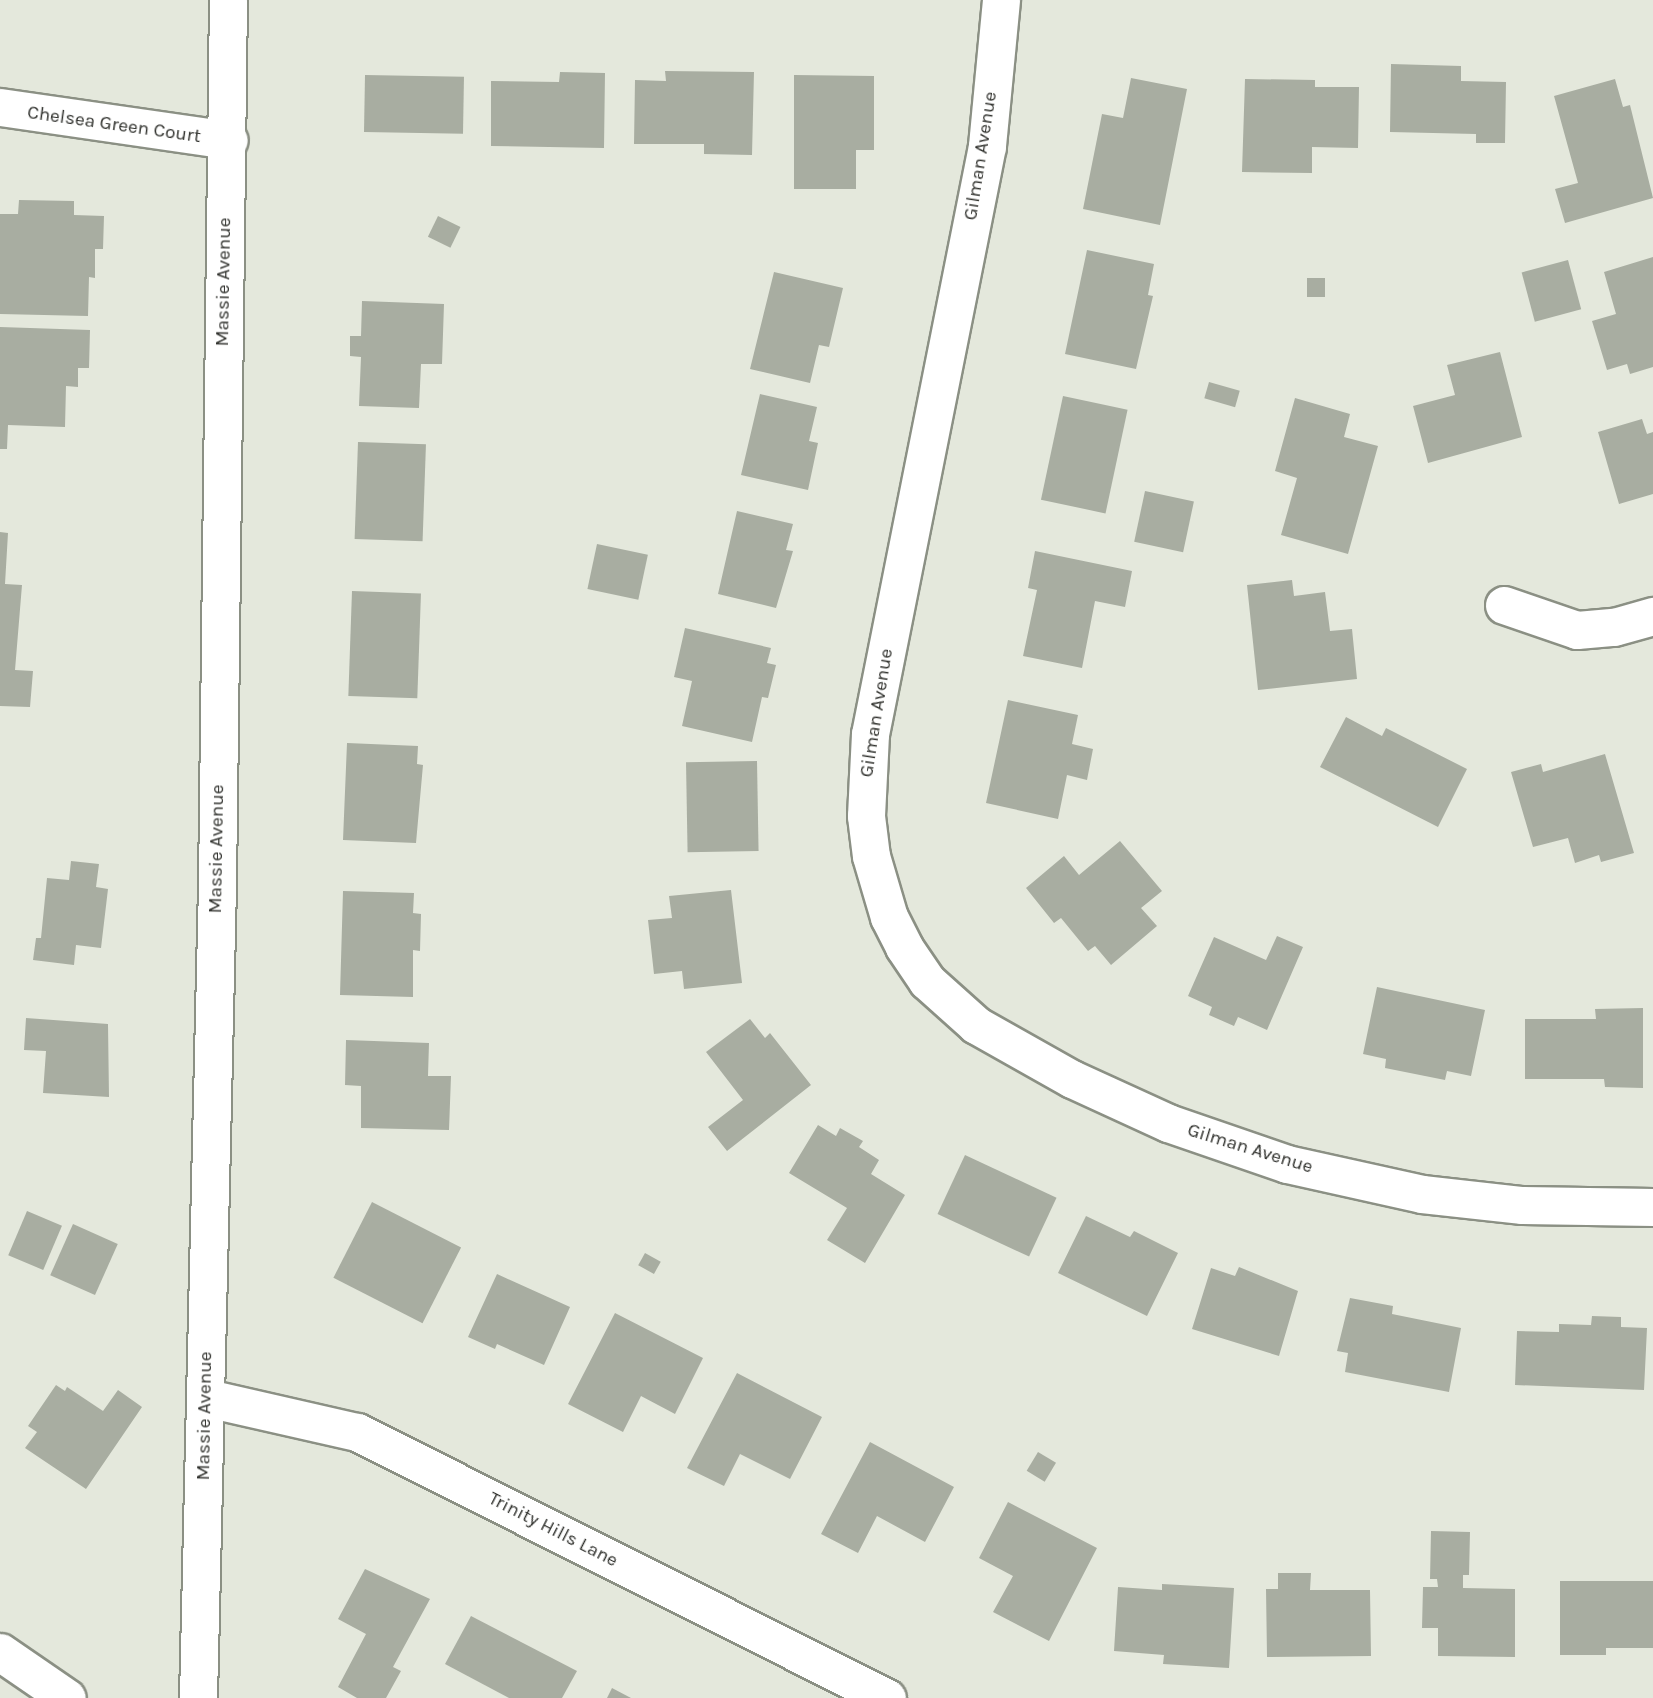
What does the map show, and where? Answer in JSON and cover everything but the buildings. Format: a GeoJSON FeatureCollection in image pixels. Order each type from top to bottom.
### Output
{"type":"FeatureCollection","features":[{"type":"Feature","properties":{"kind":"street","name":"Massie Avenue"},"geometry":{"type":"LineString","coordinates":[[198,1698],[207,1398],[223,278],[229,140],[228,0]]}},
{"type":"Feature","properties":{"kind":"street","name":"Gilman Avenue"},"geometry":{"type":"LineString","coordinates":[[1002,0],[986,145],[870,734],[866,816],[871,856],[889,917],[904,947],[927,981],[976,1025],[1072,1079],[1168,1123],[1287,1164],[1422,1194],[1522,1205],[1653,1207]]}},
{"type":"Feature","properties":{"kind":"street","name":"Chelsea Green Court"},"geometry":{"type":"LineString","coordinates":[[0,107],[229,140]]}},
{"type":"Feature","properties":{"kind":"street"},"geometry":{"type":"LineString","coordinates":[[1504,605],[1577,630],[1614,627],[1653,616]]}},
{"type":"Feature","properties":{"kind":"street","name":"Trinity Hills Lane"},"geometry":{"type":"LineString","coordinates":[[207,1398],[357,1432],[887,1698]]}},
{"type":"Feature","properties":{"kind":"street"},"geometry":{"type":"LineString","coordinates":[[0,1652],[67,1698]]}}]}
